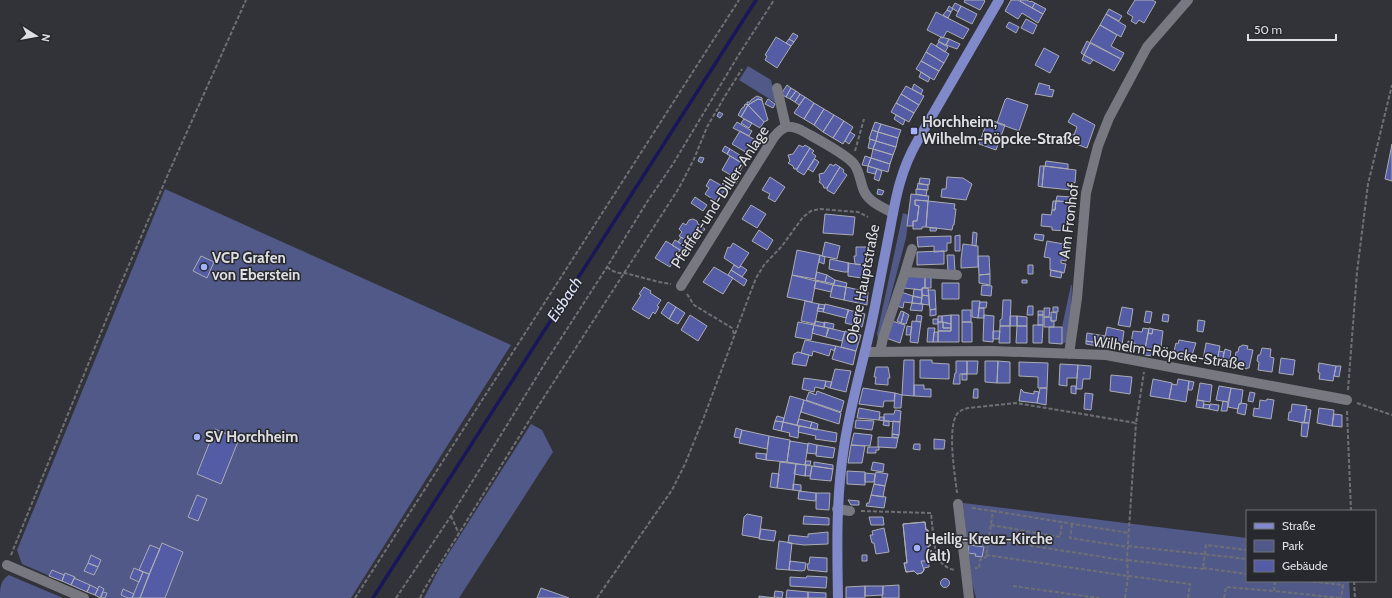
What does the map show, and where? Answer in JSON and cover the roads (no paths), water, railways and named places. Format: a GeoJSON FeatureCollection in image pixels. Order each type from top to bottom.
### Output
{"type":"FeatureCollection","features":[{"type":"Feature","properties":{"kind":"main road","name":"Obere Hauptstraße"},"geometry":{"type":"LineString","coordinates":[[838,598],[838,509],[844,449],[850,414],[865,352],[902,174],[908,157],[999,0]]}},
{"type":"Feature","properties":{"kind":"street","name":"Am Fronhof"},"geometry":{"type":"LineString","coordinates":[[1069,354],[1086,193],[1098,146],[1109,118],[1147,47],[1188,0]]}},
{"type":"Feature","properties":{"kind":"street","name":"Pfeiffer-und-Diller-Anlage"},"geometry":{"type":"LineString","coordinates":[[777,88],[786,127]]}},
{"type":"Feature","properties":{"kind":"street","name":"Pfeiffer-und-Diller-Anlage"},"geometry":{"type":"LineString","coordinates":[[681,286],[774,137],[780,130],[786,127],[794,127],[801,130],[851,162],[856,167],[867,196],[872,201],[893,213]]}},
{"type":"Feature","properties":{"kind":"street","name":"Obere Hauptstraße"},"geometry":{"type":"LineString","coordinates":[[880,352],[912,249]]}},
{"type":"Feature","properties":{"kind":"street"},"geometry":{"type":"LineString","coordinates":[[906,272],[957,275]]}},
{"type":"Feature","properties":{"kind":"street","name":"Wilhelm-Röpcke-Straße"},"geometry":{"type":"LineString","coordinates":[[865,352],[985,351],[1106,355],[1346,400]]}},
{"type":"Feature","properties":{"kind":"street"},"geometry":{"type":"LineString","coordinates":[[958,504],[968,569],[969,598]]}},
{"type":"Feature","properties":{"kind":"street"},"geometry":{"type":"LineString","coordinates":[[838,509],[850,511]]}},
{"type":"Feature","properties":{"kind":"street"},"geometry":{"type":"LineString","coordinates":[[8,566],[84,598]]}},
{"type":"Feature","properties":{"kind":"waterway","name":"Eisbach"},"geometry":{"type":"LineString","coordinates":[[373,598],[756,0]]}},
{"type":"Feature","properties":{"kind":"place","name":"Horchheim, Wilhelm-Röpcke-Straße"},"geometry":{"type":"Point","coordinates":[914,131]}},
{"type":"Feature","properties":{"kind":"place","name":"VCP Grafen von Eberstein"},"geometry":{"type":"Point","coordinates":[204,267]}},
{"type":"Feature","properties":{"kind":"place","name":"SV Horchheim"},"geometry":{"type":"Point","coordinates":[197,437]}},
{"type":"Feature","properties":{"kind":"place","name":"Heilig-Kreuz-Kirche (alt)"},"geometry":{"type":"Point","coordinates":[917,548]}}]}
